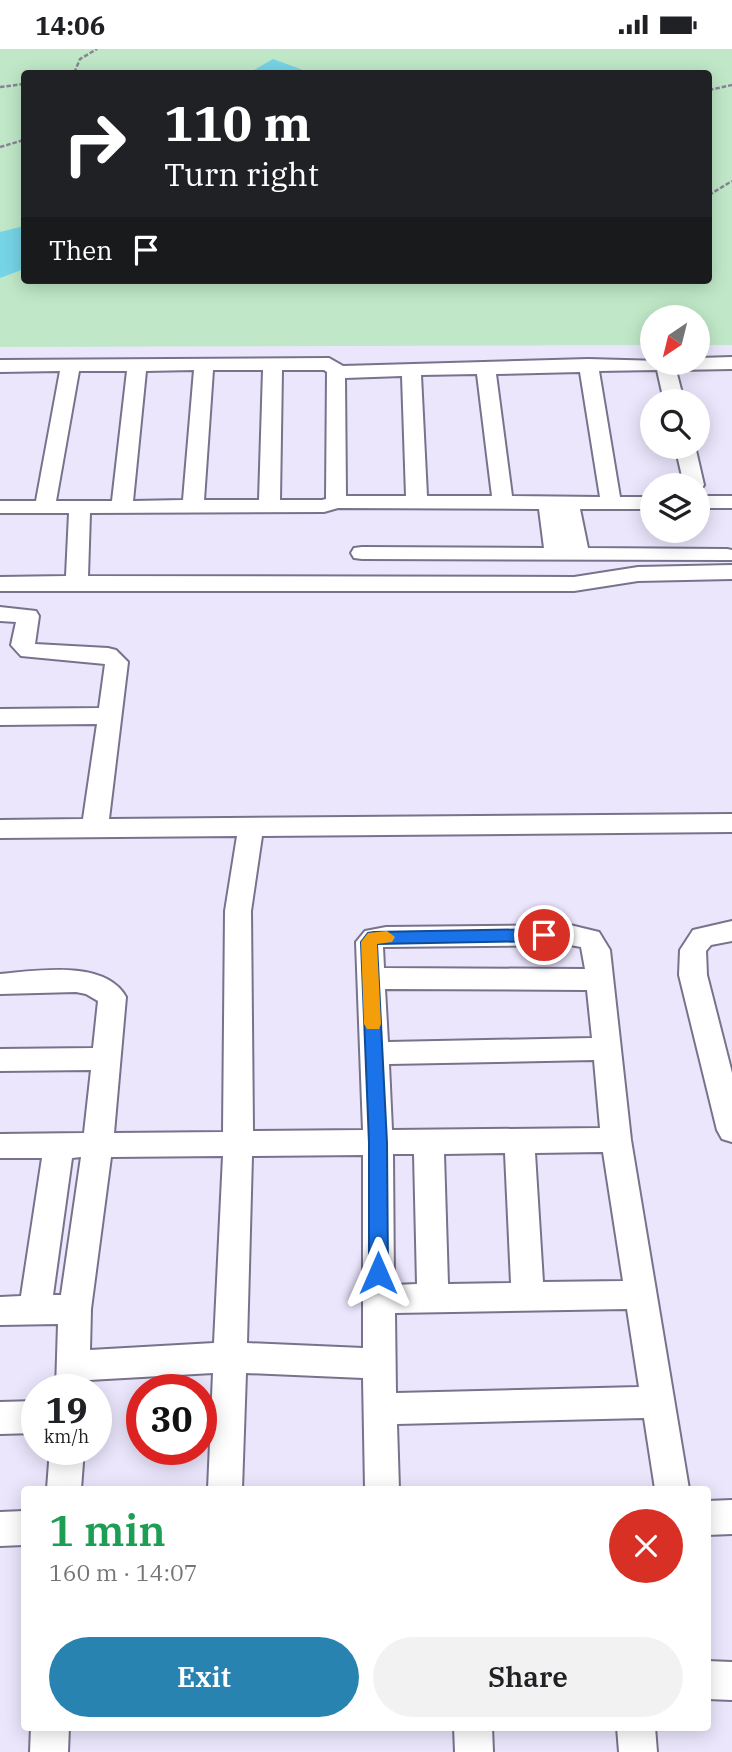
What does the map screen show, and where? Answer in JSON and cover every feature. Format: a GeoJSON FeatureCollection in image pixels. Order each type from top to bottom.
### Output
{"type":"FeatureCollection","features":[{"type":"Feature","properties":{"kind":"street"},"geometry":{"type":"LineString","coordinates":[[710,363],[732,363]]}},
{"type":"Feature","properties":{"kind":"street"},"geometry":{"type":"LineString","coordinates":[[1,368],[329,364],[339,372],[640,364]]}},
{"type":"Feature","properties":{"kind":"street"},"geometry":{"type":"LineString","coordinates":[[122,507],[137,365]]}},
{"type":"Feature","properties":{"kind":"street"},"geometry":{"type":"LineString","coordinates":[[193,507],[204,365]]}},
{"type":"Feature","properties":{"kind":"street"},"geometry":{"type":"LineString","coordinates":[[269,506],[273,365]]}},
{"type":"Feature","properties":{"kind":"street"},"geometry":{"type":"LineString","coordinates":[[588,365],[611,503]]}},
{"type":"Feature","properties":{"kind":"street"},"geometry":{"type":"LineString","coordinates":[[46,507],[70,366]]}},
{"type":"Feature","properties":{"kind":"street"},"geometry":{"type":"LineString","coordinates":[[486,367],[503,504]]}},
{"type":"Feature","properties":{"kind":"street"},"geometry":{"type":"LineString","coordinates":[[411,369],[417,504]]}},
{"type":"Feature","properties":{"kind":"street"},"geometry":{"type":"LineString","coordinates":[[336,502],[335,379],[339,372]]}},
{"type":"Feature","properties":{"kind":"street"},"geometry":{"type":"LineString","coordinates":[[0,507],[324,506],[336,502],[640,503]]}},
{"type":"Feature","properties":{"kind":"street"},"geometry":{"type":"LineString","coordinates":[[710,502],[732,502]]}},
{"type":"Feature","properties":{"kind":"street"},"geometry":{"type":"LineString","coordinates":[[559,503],[567,554]]}},
{"type":"Feature","properties":{"kind":"street"},"geometry":{"type":"LineString","coordinates":[[77,583],[80,507]]}},
{"type":"Feature","properties":{"kind":"street"},"geometry":{"type":"LineString","coordinates":[[362,552],[732,555]]}},
{"type":"Feature","properties":{"kind":"street"},"geometry":{"type":"LineString","coordinates":[[0,584],[574,584],[638,574],[732,572]]}},
{"type":"Feature","properties":{"kind":"street"},"geometry":{"type":"LineString","coordinates":[[0,614],[28,616],[23,645],[29,651],[108,655],[116,658],[95,827]]}},
{"type":"Feature","properties":{"kind":"street"},"geometry":{"type":"LineString","coordinates":[[0,717],[110,716]]}},
{"type":"Feature","properties":{"kind":"street"},"geometry":{"type":"LineString","coordinates":[[0,829],[732,823]]}},
{"type":"Feature","properties":{"kind":"street"},"geometry":{"type":"LineString","coordinates":[[225,1486],[238,1145],[238,911],[251,827]]}},
{"type":"Feature","properties":{"kind":"street"},"geometry":{"type":"LineString","coordinates":[[731,1119],[693,975],[693,950],[702,937],[732,931]]}},
{"type":"Feature","properties":{"kind":"street"},"geometry":{"type":"LineString","coordinates":[[382,1486],[378,1143],[369,942],[374,938],[570,935],[590,939],[597,950],[615,1140],[672,1486]]}},
{"type":"Feature","properties":{"kind":"street"},"geometry":{"type":"LineString","coordinates":[[371,978],[600,980]]}},
{"type":"Feature","properties":{"kind":"street"},"geometry":{"type":"LineString","coordinates":[[0,984],[85,981],[107,989],[112,997],[98,1145],[75,1309],[73,1374]]}},
{"type":"Feature","properties":{"kind":"street"},"geometry":{"type":"LineString","coordinates":[[374,1053],[607,1049]]}},
{"type":"Feature","properties":{"kind":"street"},"geometry":{"type":"LineString","coordinates":[[0,1060],[107,1059]]}},
{"type":"Feature","properties":{"kind":"street"},"geometry":{"type":"LineString","coordinates":[[0,1146],[615,1140]]}},
{"type":"Feature","properties":{"kind":"street"},"geometry":{"type":"LineString","coordinates":[[429,1142],[433,1298]]}},
{"type":"Feature","properties":{"kind":"street"},"geometry":{"type":"LineString","coordinates":[[519,1142],[528,1296]]}},
{"type":"Feature","properties":{"kind":"street"},"geometry":{"type":"LineString","coordinates":[[35,1310],[59,1145]]}},
{"type":"Feature","properties":{"kind":"street"},"geometry":{"type":"LineString","coordinates":[[378,1299],[640,1295]]}},
{"type":"Feature","properties":{"kind":"street"},"geometry":{"type":"LineString","coordinates":[[0,1311],[75,1309]]}},
{"type":"Feature","properties":{"kind":"street"},"geometry":{"type":"LineString","coordinates":[[103,1374],[230,1357],[379,1364]]}},
{"type":"Feature","properties":{"kind":"street"},"geometry":{"type":"LineString","coordinates":[[380,1409],[658,1402]]}},
{"type":"Feature","properties":{"kind":"street"},"geometry":{"type":"LineString","coordinates":[[0,1418],[21,1417]]}},
{"type":"Feature","properties":{"kind":"street"},"geometry":{"type":"LineString","coordinates":[[64,1486],[66,1465]]}},
{"type":"Feature","properties":{"kind":"street"},"geometry":{"type":"LineString","coordinates":[[711,1518],[732,1517]]}},
{"type":"Feature","properties":{"kind":"street"},"geometry":{"type":"LineString","coordinates":[[0,1529],[21,1528]]}},
{"type":"Feature","properties":{"kind":"street"},"geometry":{"type":"LineString","coordinates":[[711,1680],[732,1681]]}},
{"type":"Feature","properties":{"kind":"street"},"geometry":{"type":"LineString","coordinates":[[49,1752],[50,1731]]}},
{"type":"Feature","properties":{"kind":"street"},"geometry":{"type":"LineString","coordinates":[[472,1731],[474,1752]]}},
{"type":"Feature","properties":{"kind":"street"},"geometry":{"type":"LineString","coordinates":[[636,1731],[638,1752]]}},
{"type":"Feature","properties":{"kind":"path"},"geometry":{"type":"LineString","coordinates":[[76,70],[80,59],[97,49]]}},
{"type":"Feature","properties":{"kind":"path"},"geometry":{"type":"LineString","coordinates":[[0,87],[21,84]]}},
{"type":"Feature","properties":{"kind":"path"},"geometry":{"type":"LineString","coordinates":[[712,89],[732,85]]}},
{"type":"Feature","properties":{"kind":"path"},"geometry":{"type":"LineString","coordinates":[[0,147],[21,141]]}},
{"type":"Feature","properties":{"kind":"path"},"geometry":{"type":"LineString","coordinates":[[712,193],[732,181]]}},
{"type":"Feature","properties":{"kind":"green space"},"geometry":{"type":"Polygon","coordinates":[[[0,49],[732,49],[732,345],[710,345],[710,305],[640,305],[640,345],[0,347],[0,49]]]}},
{"type":"Feature","properties":{"kind":"water"},"geometry":{"type":"Polygon","coordinates":[[[273,59],[303,70],[254,70],[273,59]]]}},
{"type":"Feature","properties":{"kind":"water"},"geometry":{"type":"Polygon","coordinates":[[[21,227],[21,270],[0,278],[0,232],[21,227]]]}},
{"type":"Feature","properties":{"kind":"slow traffic"},"geometry":{"type":"LineString","coordinates":[[373,1024],[369,942],[374,938],[387,937]]}},
{"type":"Feature","properties":{"kind":"route"},"geometry":{"type":"LineString","coordinates":[[378,1273],[378,1143],[369,942],[374,938],[544,935]]}}]}
